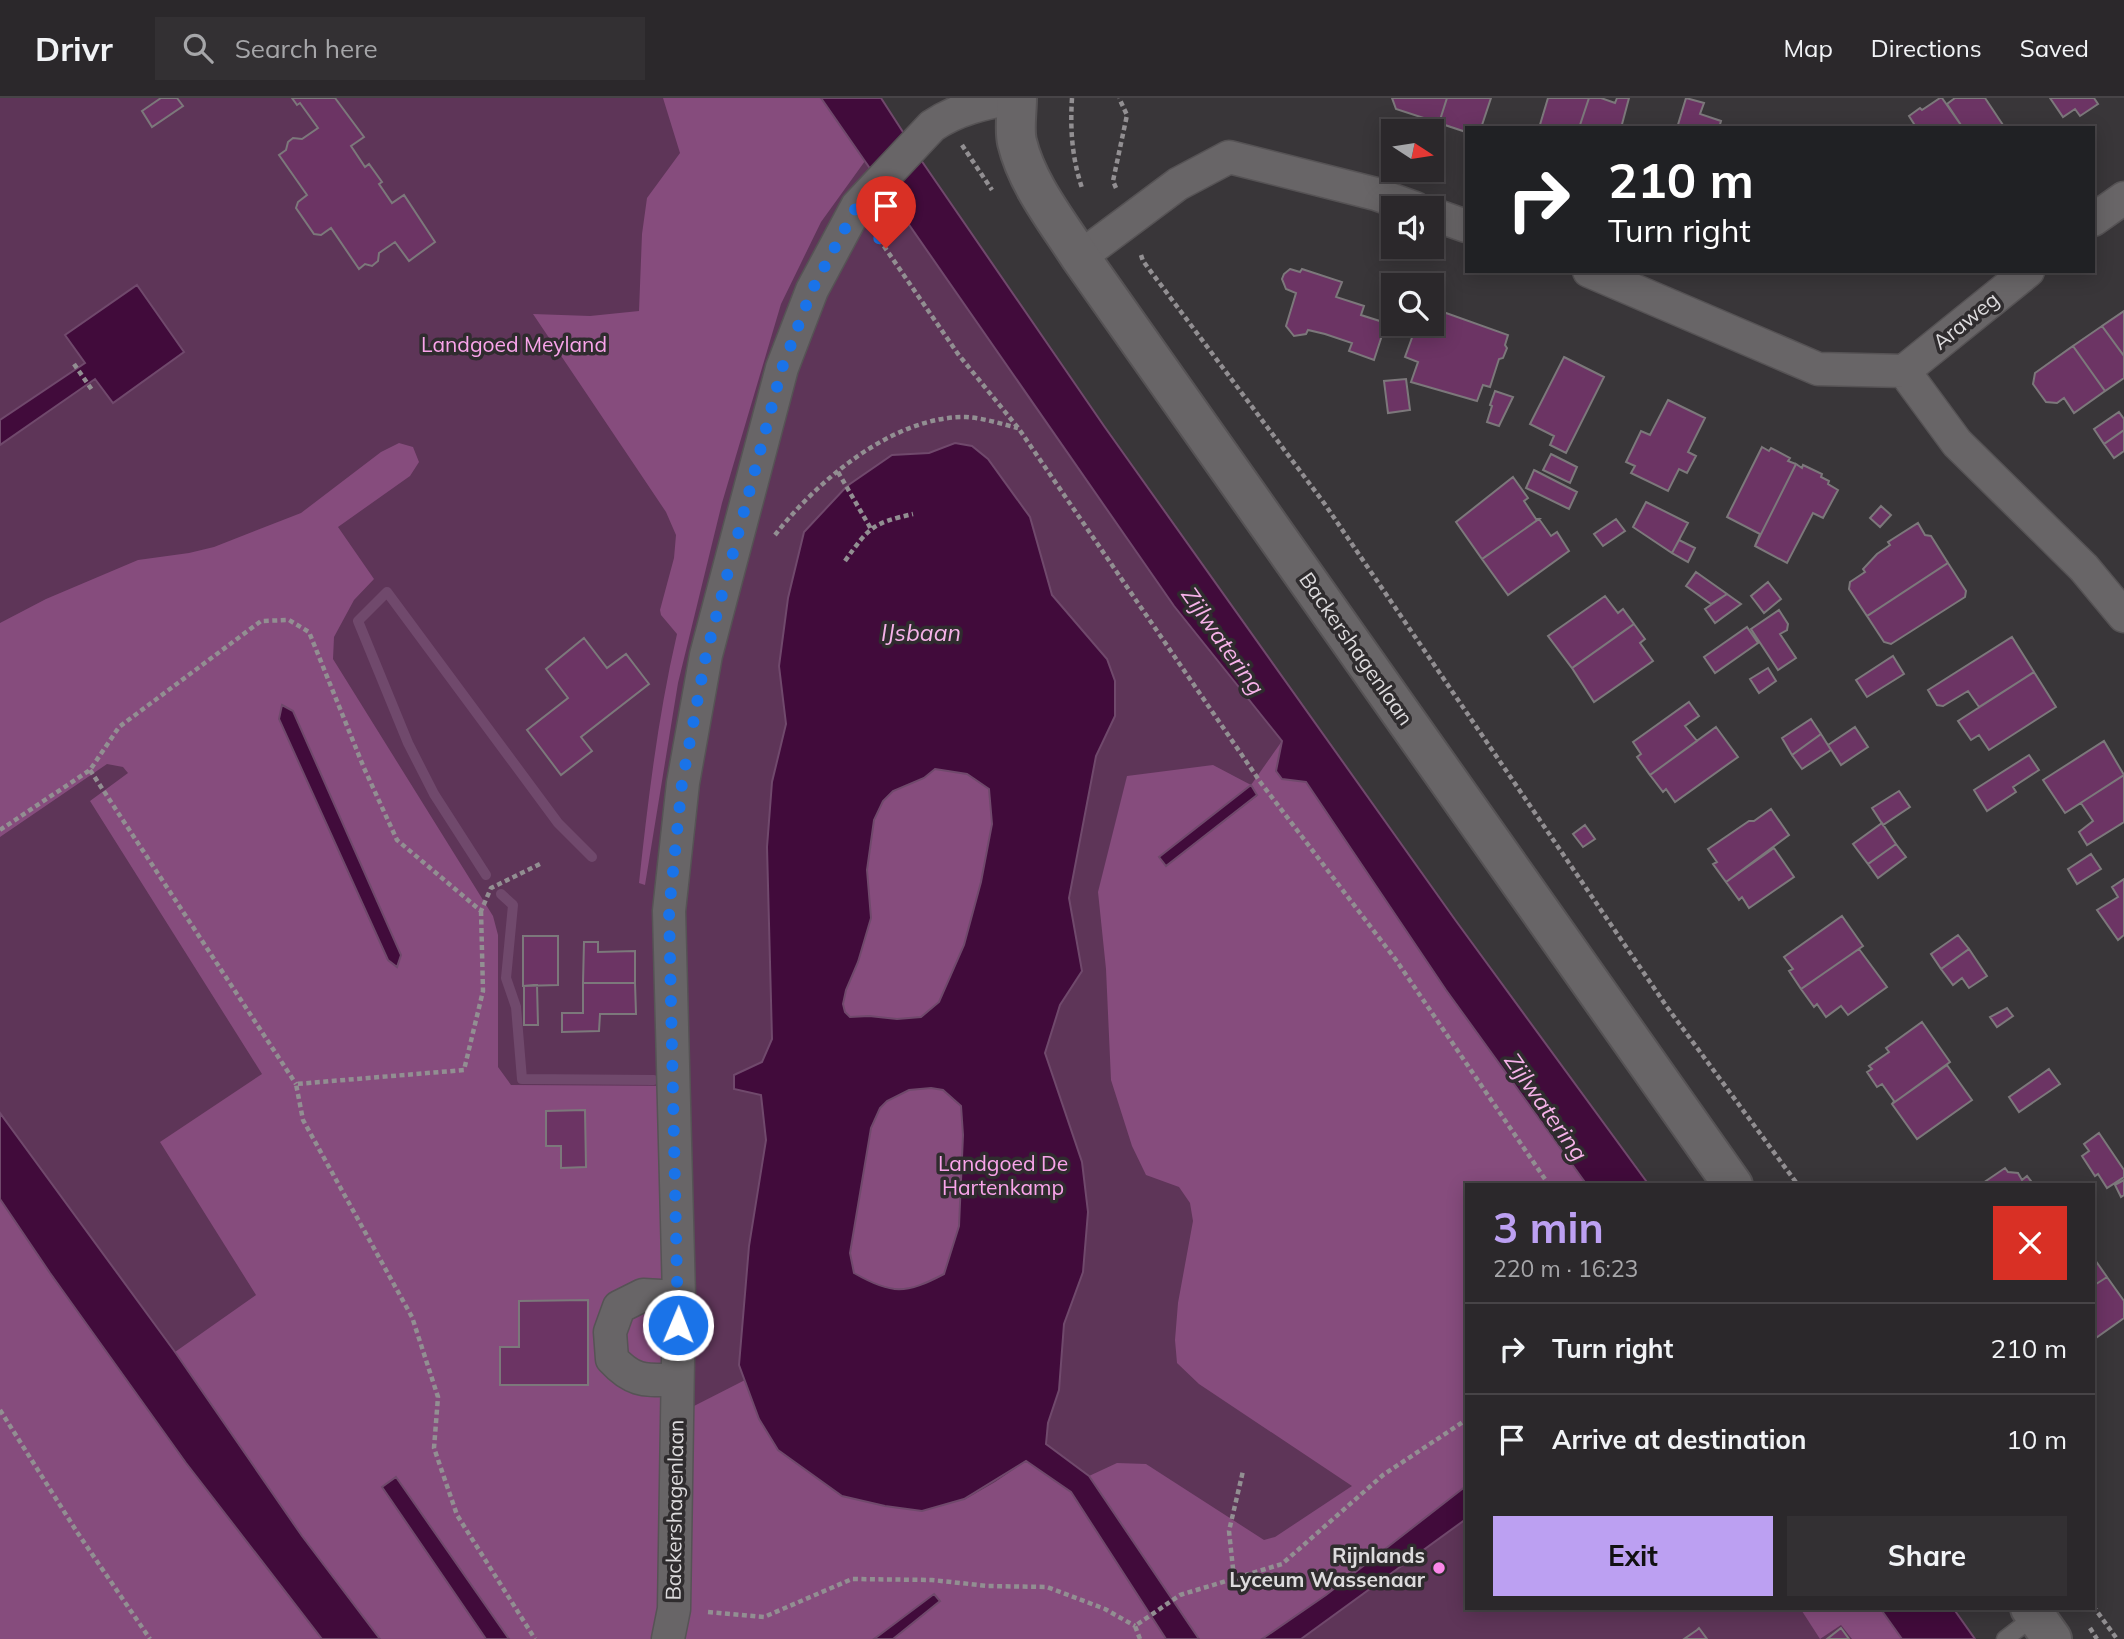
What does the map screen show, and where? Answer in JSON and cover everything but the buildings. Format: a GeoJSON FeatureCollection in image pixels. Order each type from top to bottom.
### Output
{"type":"FeatureCollection","features":[{"type":"Feature","properties":{"kind":"street","name":"Backershagenlaan"},"geometry":{"type":"LineString","coordinates":[[671,1624],[679,1297],[669,911],[682,783],[706,655],[782,368],[812,290],[857,206],[919,138],[944,118],[977,104],[1016,98],[1017,141],[1036,189],[1080,257],[1732,1183]]}},
{"type":"Feature","properties":{"kind":"street"},"geometry":{"type":"LineString","coordinates":[[1080,257],[1178,184],[1229,157],[1382,196]]}},
{"type":"Feature","properties":{"kind":"street"},"geometry":{"type":"LineString","coordinates":[[2095,219],[2124,198]]}},
{"type":"Feature","properties":{"kind":"street"},"geometry":{"type":"LineString","coordinates":[[1444,218],[1465,226]]}},
{"type":"Feature","properties":{"kind":"street"},"geometry":{"type":"LineString","coordinates":[[1594,273],[1818,369],[1904,371],[1957,443],[2084,568],[2124,616]]}},
{"type":"Feature","properties":{"kind":"street","name":"Araweg"},"geometry":{"type":"LineString","coordinates":[[1904,371],[2026,273]]}},
{"type":"Feature","properties":{"kind":"street"},"geometry":{"type":"LineString","coordinates":[[677,1380],[642,1380],[626,1374],[612,1359],[610,1332],[619,1307],[643,1295],[679,1297]]}},
{"type":"Feature","properties":{"kind":"lane"},"geometry":{"type":"LineString","coordinates":[[2005,1639],[2039,1621]]}},
{"type":"Feature","properties":{"kind":"path"},"geometry":{"type":"LineString","coordinates":[[1119,98],[1127,115],[1113,181],[1143,261],[1324,503],[1667,1007],[1797,1183]]}},
{"type":"Feature","properties":{"kind":"path"},"geometry":{"type":"LineString","coordinates":[[857,206],[958,354],[1019,429],[1261,783],[1396,960],[1548,1183]]}},
{"type":"Feature","properties":{"kind":"path"},"geometry":{"type":"LineString","coordinates":[[74,364],[92,390]]}},
{"type":"Feature","properties":{"kind":"path"},"geometry":{"type":"LineString","coordinates":[[729,568],[738,570],[755,561],[785,522],[838,472],[866,451],[929,421],[967,417],[1019,429]]}},
{"type":"Feature","properties":{"kind":"path"},"geometry":{"type":"LineString","coordinates":[[838,472],[871,528]]}},
{"type":"Feature","properties":{"kind":"path"},"geometry":{"type":"LineString","coordinates":[[845,561],[863,535],[881,521],[913,514]]}},
{"type":"Feature","properties":{"kind":"path"},"geometry":{"type":"LineString","coordinates":[[0,830],[90,770],[119,727],[261,621],[289,620],[309,632],[363,768],[397,840],[481,911]]}},
{"type":"Feature","properties":{"kind":"path"},"geometry":{"type":"LineString","coordinates":[[90,770],[296,1084],[303,1120],[412,1317],[438,1397],[433,1448],[457,1515],[535,1639]]}},
{"type":"Feature","properties":{"kind":"path"},"geometry":{"type":"LineString","coordinates":[[296,1084],[464,1070],[483,991],[481,911],[491,888],[540,864]]}},
{"type":"Feature","properties":{"kind":"path"},"geometry":{"type":"LineString","coordinates":[[0,1410],[77,1532],[150,1639]]}},
{"type":"Feature","properties":{"kind":"path"},"geometry":{"type":"LineString","coordinates":[[1135,1626],[1180,1595],[1282,1564],[1383,1475],[1465,1421]]}},
{"type":"Feature","properties":{"kind":"path"},"geometry":{"type":"LineString","coordinates":[[1234,1578],[1229,1531],[1243,1471]]}},
{"type":"Feature","properties":{"kind":"path"},"geometry":{"type":"LineString","coordinates":[[671,1624],[764,1618],[852,1579],[932,1580],[988,1586],[1047,1587],[1105,1609],[1135,1626],[1140,1639]]}},
{"type":"Feature","properties":{"kind":"path"},"geometry":{"type":"LineString","coordinates":[[2095,1609],[2117,1639]]}},
{"type":"Feature","properties":{"kind":"green space","name":"Landgoed De Hartenkamp"},"geometry":{"type":"Polygon","coordinates":[[[0,98],[837,98],[1620,1183],[1465,1183],[1465,1610],[1917,1610],[1937,1639],[0,1639],[0,98]]]}},
{"type":"Feature","properties":{"kind":"shaded area"},"geometry":{"type":"Polygon","coordinates":[[[663,98],[821,98],[865,161],[821,222],[781,304],[722,503],[678,683],[645,885],[639,883],[650,789],[664,696],[677,634],[660,610],[674,558],[676,535],[666,512],[533,314],[590,316],[639,311],[642,234],[647,198],[680,153],[663,98]]]}},
{"type":"Feature","properties":{"kind":"shaded area"},"geometry":{"type":"Polygon","coordinates":[[[399,443],[413,447],[419,462],[410,476],[338,527],[374,579],[354,600],[334,637],[333,659],[493,916],[498,935],[498,1067],[511,1085],[688,1086],[694,1406],[745,1380],[759,1419],[778,1450],[842,1496],[964,1500],[1026,1461],[1071,1492],[1166,1639],[380,1639],[302,1536],[175,1352],[256,1295],[160,1142],[262,1074],[90,801],[128,773],[123,767],[107,764],[0,837],[0,623],[46,599],[138,560],[214,547],[301,513],[381,452],[399,443]]]}},
{"type":"Feature","properties":{"kind":"shaded area"},"geometry":{"type":"Polygon","coordinates":[[[1282,741],[1277,771],[1306,782],[1446,990],[1586,1183],[1465,1183],[1465,1487],[1326,1595],[1262,1639],[1199,1639],[1089,1476],[1117,1463],[1146,1464],[1264,1540],[1275,1537],[1352,1486],[1199,1384],[1177,1363],[1175,1340],[1178,1303],[1193,1221],[1190,1203],[1179,1187],[1146,1175],[1132,1146],[1111,1080],[1106,969],[1098,892],[1127,776],[1213,765],[1251,785],[1282,741]],[[1251,785],[1166,866],[1257,796],[1251,785]]]}},
{"type":"Feature","properties":{"kind":"shaded area"},"geometry":{"type":"Polygon","coordinates":[[[935,769],[967,774],[989,789],[992,824],[981,882],[964,945],[939,1002],[921,1017],[850,1017],[843,1004],[871,918],[867,870],[874,820],[883,801],[893,791],[924,778],[935,769]]]}},
{"type":"Feature","properties":{"kind":"shaded area"},"geometry":{"type":"Polygon","coordinates":[[[909,1090],[943,1090],[961,1106],[963,1135],[959,1226],[945,1274],[909,1288],[890,1288],[854,1273],[850,1253],[871,1128],[880,1108],[887,1101],[909,1090]]]}},
{"type":"Feature","properties":{"kind":"shaded area"},"geometry":{"type":"Polygon","coordinates":[[[0,1199],[186,1463],[322,1639],[0,1639],[0,1199]]]}},
{"type":"Feature","properties":{"kind":"shaded area"},"geometry":{"type":"Polygon","coordinates":[[[1801,1610],[1881,1610],[1902,1639],[1852,1639],[1841,1625],[1820,1639],[1801,1610]]]}},
{"type":"Feature","properties":{"kind":"water","name":"Zijlwatering"},"geometry":{"type":"Polygon","coordinates":[[[821,98],[881,98],[1104,426],[1456,921],[1648,1183],[1586,1183],[1446,990],[1306,782],[1282,779],[1276,771],[1282,741],[1174,606],[821,98]]]}},
{"type":"Feature","properties":{"kind":"water"},"geometry":{"type":"Polygon","coordinates":[[[137,285],[184,352],[113,403],[95,379],[0,445],[0,420],[85,363],[65,335],[137,285]]]}},
{"type":"Feature","properties":{"kind":"water","name":"IJsbaan"},"geometry":{"type":"Polygon","coordinates":[[[955,443],[972,446],[988,459],[1030,517],[1052,595],[1107,659],[1115,681],[1115,716],[1096,756],[1069,898],[1082,971],[1060,1005],[1045,1053],[1082,1162],[1088,1212],[1083,1272],[1064,1324],[1059,1390],[1048,1423],[1046,1444],[1089,1476],[1199,1639],[1166,1639],[1071,1492],[1026,1461],[964,1499],[922,1511],[842,1496],[778,1450],[759,1419],[739,1365],[749,1246],[766,1140],[761,1095],[734,1089],[734,1075],[762,1062],[772,1039],[767,847],[772,782],[786,724],[779,666],[788,598],[804,532],[847,486],[892,455],[929,453],[955,443]],[[935,769],[924,778],[893,791],[883,801],[874,820],[867,870],[871,918],[843,1004],[850,1017],[921,1017],[939,1002],[964,945],[981,882],[992,824],[989,789],[967,774],[935,769]],[[909,1090],[887,1101],[880,1108],[871,1128],[850,1253],[854,1273],[889,1288],[909,1288],[944,1274],[959,1226],[963,1135],[961,1106],[943,1090],[909,1090]]]}},
{"type":"Feature","properties":{"kind":"water"},"geometry":{"type":"Polygon","coordinates":[[[282,705],[293,711],[401,955],[397,967],[388,960],[279,719],[282,705]]]}},
{"type":"Feature","properties":{"kind":"water"},"geometry":{"type":"Polygon","coordinates":[[[1251,785],[1257,795],[1166,866],[1159,857],[1251,785]]]}},
{"type":"Feature","properties":{"kind":"water"},"geometry":{"type":"Polygon","coordinates":[[[0,1113],[175,1352],[302,1536],[380,1639],[322,1639],[186,1463],[0,1199],[0,1113]]]}},
{"type":"Feature","properties":{"kind":"water"},"geometry":{"type":"Polygon","coordinates":[[[396,1477],[509,1639],[486,1639],[382,1487],[396,1477]]]}},
{"type":"Feature","properties":{"kind":"water"},"geometry":{"type":"Polygon","coordinates":[[[1465,1487],[1465,1520],[1301,1639],[1262,1639],[1326,1595],[1465,1487]]]}},
{"type":"Feature","properties":{"kind":"water"},"geometry":{"type":"Polygon","coordinates":[[[934,1594],[940,1601],[893,1639],[874,1639],[934,1594]]]}},
{"type":"Feature","properties":{"kind":"water"},"geometry":{"type":"Polygon","coordinates":[[[1881,1610],[1954,1610],[1975,1639],[1902,1639],[1881,1610]]]}},
{"type":"Feature","properties":{"kind":"waterway"},"geometry":{"type":"LineString","coordinates":[[486,875],[434,794],[408,743],[358,621],[387,592],[558,823],[592,857]]}},
{"type":"Feature","properties":{"kind":"waterway"},"geometry":{"type":"LineString","coordinates":[[501,894],[513,905],[506,978],[516,1007],[522,1079],[654,1080]]}},
{"type":"Feature","properties":{"kind":"place","name":"Rijnlands Lyceum Wassenaar"},"geometry":{"type":"Point","coordinates":[1439,1568]}},
{"type":"Feature","properties":{"kind":"route"},"geometry":{"type":"LineString","coordinates":[[678,1325],[669,911],[682,783],[706,655],[782,368],[812,290],[857,206],[886,248]]}},
{"type":"Feature","properties":{"kind":"park label","name":"Landgoed Meyland"},"geometry":{"type":"Point","coordinates":[514,345]}}]}
